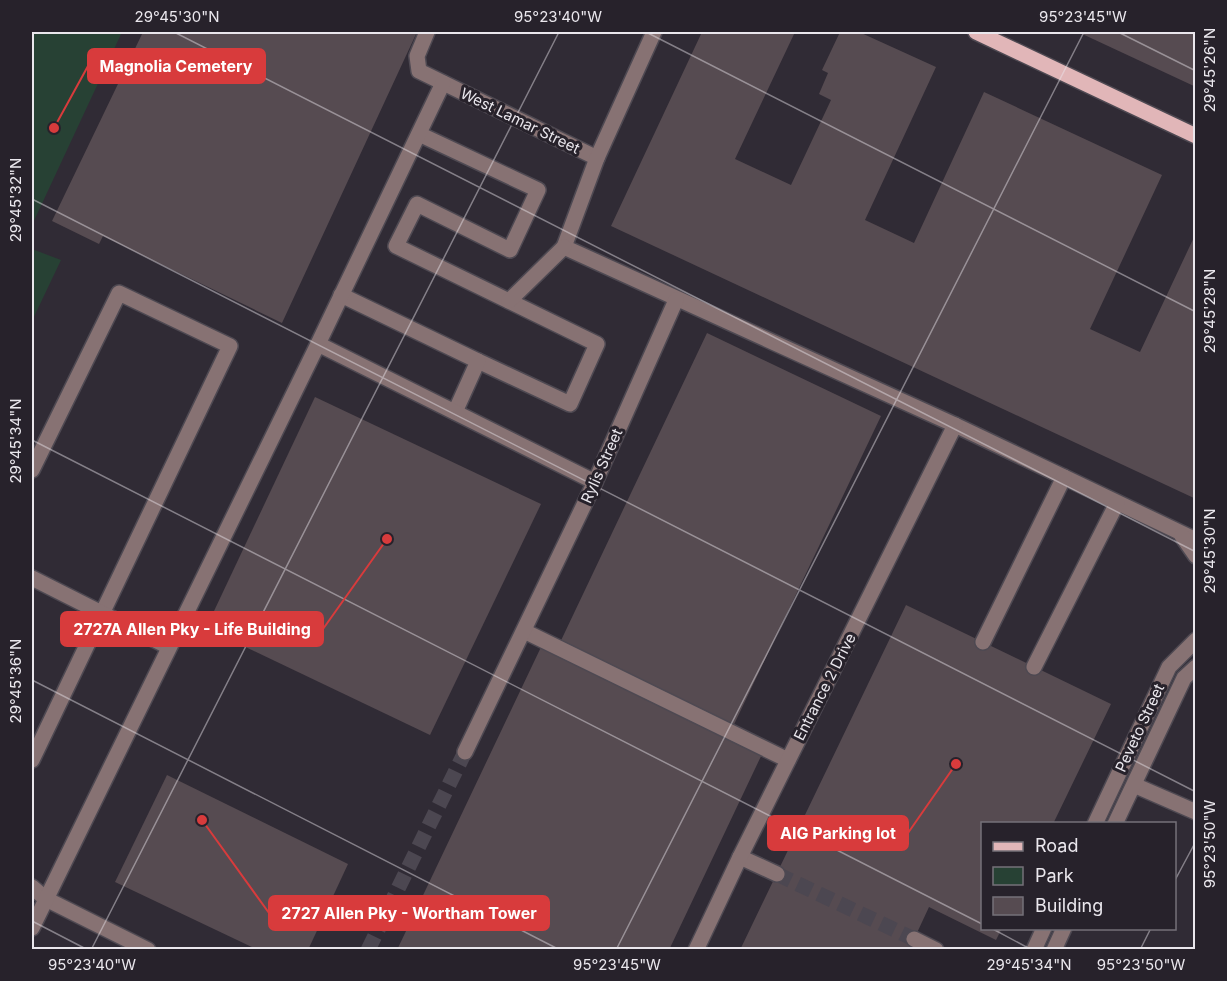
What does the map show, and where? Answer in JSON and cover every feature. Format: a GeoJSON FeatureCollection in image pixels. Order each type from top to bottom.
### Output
{"type":"FeatureCollection","features":[{"type":"Feature","properties":{"kind":"main road"},"geometry":{"type":"LineString","coordinates":[[985,33],[1196,136]]}},
{"type":"Feature","properties":{"kind":"street","name":"West Lamar Street"},"geometry":{"type":"LineString","coordinates":[[427,32],[417,56],[418,71],[597,158]]}},
{"type":"Feature","properties":{"kind":"street"},"geometry":{"type":"LineString","coordinates":[[509,301],[564,247],[597,158],[654,32]]}},
{"type":"Feature","properties":{"kind":"street"},"geometry":{"type":"LineString","coordinates":[[32,928],[443,83]]}},
{"type":"Feature","properties":{"kind":"street"},"geometry":{"type":"LineString","coordinates":[[341,295],[570,404],[597,344],[396,246],[417,204],[510,250],[538,190],[419,134]]}},
{"type":"Feature","properties":{"kind":"street"},"geometry":{"type":"LineString","coordinates":[[564,247],[955,426],[1189,538],[1196,556]]}},
{"type":"Feature","properties":{"kind":"street"},"geometry":{"type":"LineString","coordinates":[[32,470],[119,293],[230,346],[32,760]]}},
{"type":"Feature","properties":{"kind":"street","name":"Rylis Street"},"geometry":{"type":"LineString","coordinates":[[465,752],[595,482],[676,300]]}},
{"type":"Feature","properties":{"kind":"street"},"geometry":{"type":"LineString","coordinates":[[318,344],[595,482]]}},
{"type":"Feature","properties":{"kind":"street"},"geometry":{"type":"LineString","coordinates":[[455,412],[478,360]]}},
{"type":"Feature","properties":{"kind":"street","name":"Entrance 2 Drive"},"geometry":{"type":"LineString","coordinates":[[696,950],[788,759],[955,426]]}},
{"type":"Feature","properties":{"kind":"street"},"geometry":{"type":"LineString","coordinates":[[983,642],[1064,477]]}},
{"type":"Feature","properties":{"kind":"street"},"geometry":{"type":"LineString","coordinates":[[1034,667],[1117,503]]}},
{"type":"Feature","properties":{"kind":"street"},"geometry":{"type":"LineString","coordinates":[[32,578],[169,647]]}},
{"type":"Feature","properties":{"kind":"street"},"geometry":{"type":"LineString","coordinates":[[524,631],[788,759]]}},
{"type":"Feature","properties":{"kind":"street","name":"Peveto Street"},"geometry":{"type":"LineString","coordinates":[[1096,822],[1169,667],[1196,640]]}},
{"type":"Feature","properties":{"kind":"street","name":"Peveto Street"},"geometry":{"type":"LineString","coordinates":[[1116,822],[1184,678],[1196,667]]}},
{"type":"Feature","properties":{"kind":"street"},"geometry":{"type":"LineString","coordinates":[[1134,785],[1196,812]]}},
{"type":"Feature","properties":{"kind":"street"},"geometry":{"type":"LineString","coordinates":[[740,857],[777,874]]}},
{"type":"Feature","properties":{"kind":"street"},"geometry":{"type":"LineString","coordinates":[[32,887],[46,898],[148,950]]}},
{"type":"Feature","properties":{"kind":"street"},"geometry":{"type":"LineString","coordinates":[[1034,950],[1043,930]]}},
{"type":"Feature","properties":{"kind":"street"},"geometry":{"type":"LineString","coordinates":[[1054,950],[1063,930]]}},
{"type":"Feature","properties":{"kind":"street"},"geometry":{"type":"LineString","coordinates":[[914,939],[936,950]]}},
{"type":"Feature","properties":{"kind":"green space"},"geometry":{"type":"Polygon","coordinates":[[[32,32],[122,32],[32,225],[32,32]]]}},
{"type":"Feature","properties":{"kind":"green space"},"geometry":{"type":"Polygon","coordinates":[[[32,249],[61,260],[32,321],[32,249]]]}},
{"type":"Feature","properties":{"kind":"building"},"geometry":{"type":"Polygon","coordinates":[[[143,32],[417,32],[282,323],[103,236],[99,244],[52,221],[143,32]]]}},
{"type":"Feature","properties":{"kind":"building"},"geometry":{"type":"Polygon","coordinates":[[[702,32],[795,32],[735,159],[791,185],[831,100],[819,94],[828,73],[822,70],[840,32],[859,32],[936,67],[865,220],[914,243],[984,92],[1162,175],[1090,329],[1140,352],[1196,233],[1196,499],[611,226],[702,32]]]}},
{"type":"Feature","properties":{"kind":"building"},"geometry":{"type":"Polygon","coordinates":[[[1078,32],[1196,32],[1196,87],[1078,32]]]}},
{"type":"Feature","properties":{"kind":"building"},"geometry":{"type":"Polygon","coordinates":[[[707,333],[881,416],[729,735],[763,752],[669,950],[397,950],[542,645],[556,651],[707,333]]]}},
{"type":"Feature","properties":{"kind":"building"},"geometry":{"type":"Polygon","coordinates":[[[315,397],[541,504],[430,735],[206,628],[315,397]]]}},
{"type":"Feature","properties":{"kind":"building"},"geometry":{"type":"Polygon","coordinates":[[[906,605],[1111,704],[1054,822],[981,822],[981,930],[1001,930],[996,940],[929,907],[909,950],[740,950],[906,605]]]}},
{"type":"Feature","properties":{"kind":"building"},"geometry":{"type":"Polygon","coordinates":[[[167,775],[348,864],[308,950],[258,950],[115,882],[167,775]]]}},
{"type":"Feature","properties":{"kind":"tunnel"},"geometry":{"type":"LineString","coordinates":[[368,950],[465,752]]}},
{"type":"Feature","properties":{"kind":"tunnel"},"geometry":{"type":"LineString","coordinates":[[777,874],[914,939]]}},
{"type":"Feature","properties":{"kind":"place","name":"Magnolia Cemetery"},"geometry":{"type":"Point","coordinates":[54,128]}},
{"type":"Feature","properties":{"kind":"place","name":"2727A Allen Pky - Life Building"},"geometry":{"type":"Point","coordinates":[387,539]}},
{"type":"Feature","properties":{"kind":"place","name":"AIG Parking lot"},"geometry":{"type":"Point","coordinates":[956,764]}},
{"type":"Feature","properties":{"kind":"place","name":"2727 Allen Pky - Wortham Tower"},"geometry":{"type":"Point","coordinates":[202,820]}}]}
